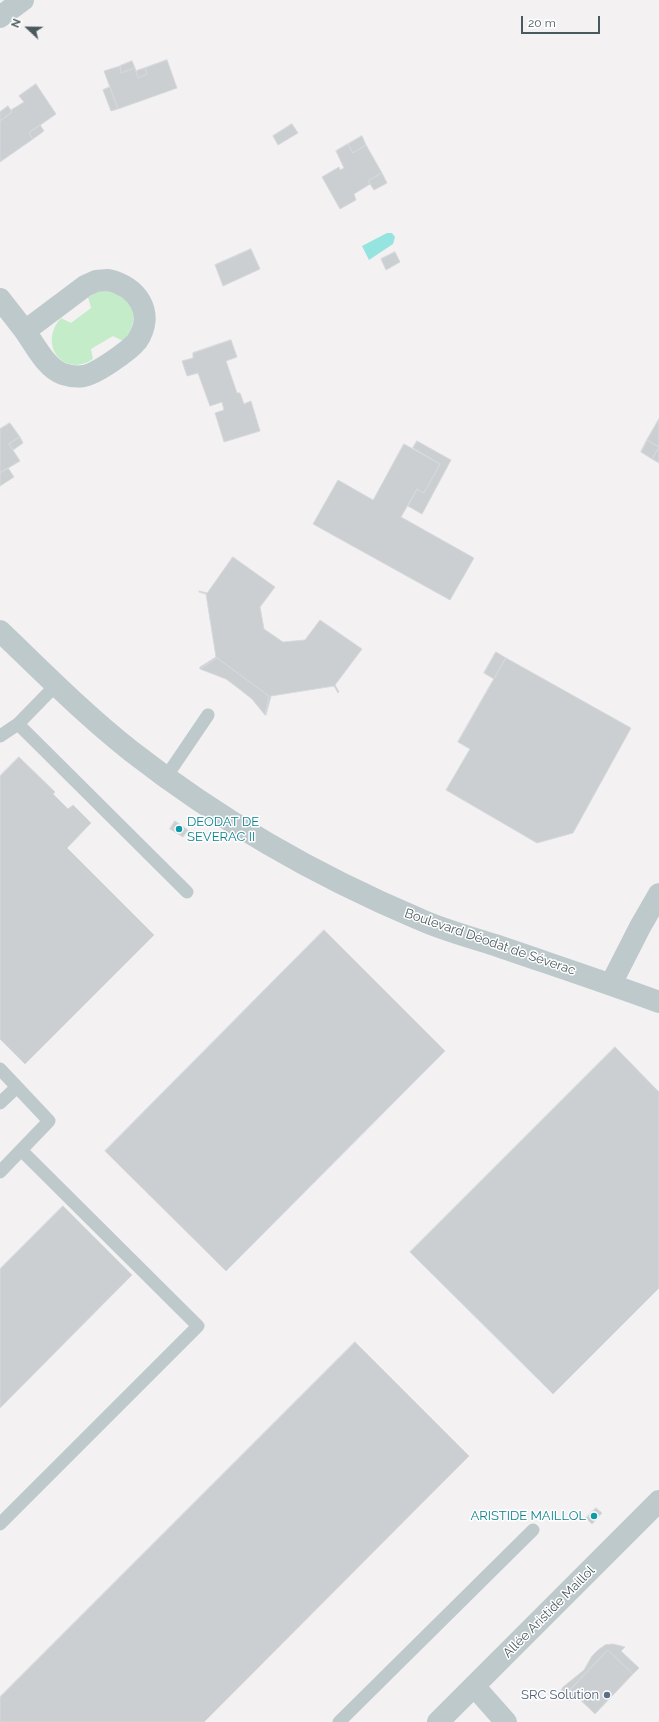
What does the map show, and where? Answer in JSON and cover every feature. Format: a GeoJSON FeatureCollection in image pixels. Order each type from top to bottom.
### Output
{"type":"FeatureCollection","features":[{"type":"Feature","properties":{"kind":"street"},"geometry":{"type":"LineString","coordinates":[[0,17],[23,0]]}},
{"type":"Feature","properties":{"kind":"street"},"geometry":{"type":"LineString","coordinates":[[0,299],[52,367],[62,374],[73,376],[85,376],[96,372],[136,342],[142,331],[144,320],[143,308],[138,297],[130,288],[119,282],[108,280],[96,281],[85,286],[25,331]]}},
{"type":"Feature","properties":{"kind":"street","name":"Boulevard Déodat de Séverac"},"geometry":{"type":"LineString","coordinates":[[0,631],[75,703],[131,751],[166,777],[253,835],[342,885],[420,920],[611,984],[659,1002]]}},
{"type":"Feature","properties":{"kind":"street"},"geometry":{"type":"LineString","coordinates":[[611,984],[640,927],[659,894]]}},
{"type":"Feature","properties":{"kind":"street","name":"Allée Aristide Maillol"},"geometry":{"type":"LineString","coordinates":[[438,1722],[656,1512]]}},
{"type":"Feature","properties":{"kind":"street"},"geometry":{"type":"LineString","coordinates":[[474,1686],[506,1722]]}},
{"type":"Feature","properties":{"kind":"lane"},"geometry":{"type":"LineString","coordinates":[[0,736],[18,724],[56,685]]}},
{"type":"Feature","properties":{"kind":"lane"},"geometry":{"type":"LineString","coordinates":[[166,777],[208,715]]}},
{"type":"Feature","properties":{"kind":"lane"},"geometry":{"type":"LineString","coordinates":[[18,724],[187,892]]}},
{"type":"Feature","properties":{"kind":"lane"},"geometry":{"type":"LineString","coordinates":[[0,1069],[49,1121],[0,1172]]}},
{"type":"Feature","properties":{"kind":"lane"},"geometry":{"type":"LineString","coordinates":[[0,1103],[17,1087]]}},
{"type":"Feature","properties":{"kind":"lane"},"geometry":{"type":"LineString","coordinates":[[0,1524],[198,1326],[21,1150]]}},
{"type":"Feature","properties":{"kind":"lane"},"geometry":{"type":"LineString","coordinates":[[339,1722],[533,1530]]}},
{"type":"Feature","properties":{"kind":"green space"},"geometry":{"type":"Polygon","coordinates":[[[107,291],[125,298],[132,308],[133,320],[127,336],[123,341],[113,336],[91,349],[93,359],[82,364],[72,365],[64,362],[57,356],[53,348],[52,338],[54,328],[61,318],[71,323],[91,308],[88,297],[98,292],[107,291]]]}},
{"type":"Feature","properties":{"kind":"water"},"geometry":{"type":"Polygon","coordinates":[[[387,233],[392,233],[395,237],[393,244],[369,260],[362,246],[387,233]]]}},
{"type":"Feature","properties":{"kind":"building"},"geometry":{"type":"Polygon","coordinates":[[[167,60],[177,88],[118,109],[104,71],[120,66],[121,73],[135,68],[138,78],[147,74],[145,68],[167,60]]]}},
{"type":"Feature","properties":{"kind":"building"},"geometry":{"type":"Polygon","coordinates":[[[132,61],[135,68],[121,73],[120,66],[132,61]]]}},
{"type":"Feature","properties":{"kind":"building"},"geometry":{"type":"Polygon","coordinates":[[[145,68],[147,74],[138,78],[136,71],[145,68]]]}},
{"type":"Feature","properties":{"kind":"building"},"geometry":{"type":"Polygon","coordinates":[[[36,84],[56,114],[29,133],[33,139],[0,162],[0,121],[12,112],[11,110],[24,102],[19,96],[36,84]]]}},
{"type":"Feature","properties":{"kind":"building"},"geometry":{"type":"Polygon","coordinates":[[[110,87],[118,109],[111,111],[103,90],[110,87]]]}},
{"type":"Feature","properties":{"kind":"building"},"geometry":{"type":"Polygon","coordinates":[[[8,106],[12,112],[0,121],[0,112],[8,106]]]}},
{"type":"Feature","properties":{"kind":"building"},"geometry":{"type":"Polygon","coordinates":[[[292,124],[298,133],[278,145],[273,136],[292,124]]]}},
{"type":"Feature","properties":{"kind":"building"},"geometry":{"type":"Polygon","coordinates":[[[40,125],[44,131],[33,139],[29,133],[40,125]]]}},
{"type":"Feature","properties":{"kind":"building"},"geometry":{"type":"Polygon","coordinates":[[[362,136],[366,145],[353,153],[348,144],[362,136]]]}},
{"type":"Feature","properties":{"kind":"building"},"geometry":{"type":"Polygon","coordinates":[[[348,144],[353,153],[366,145],[382,173],[368,181],[370,184],[354,194],[356,200],[340,209],[322,177],[339,167],[340,170],[344,168],[336,151],[348,144]]]}},
{"type":"Feature","properties":{"kind":"building"},"geometry":{"type":"Polygon","coordinates":[[[382,173],[387,183],[374,190],[368,181],[382,173]]]}},
{"type":"Feature","properties":{"kind":"building"},"geometry":{"type":"Polygon","coordinates":[[[251,249],[260,269],[223,286],[215,265],[251,249]]]}},
{"type":"Feature","properties":{"kind":"building"},"geometry":{"type":"Polygon","coordinates":[[[395,252],[400,262],[386,270],[381,259],[395,252]]]}},
{"type":"Feature","properties":{"kind":"building"},"geometry":{"type":"Polygon","coordinates":[[[231,340],[237,357],[226,361],[237,393],[240,393],[244,404],[251,401],[260,431],[224,442],[215,413],[224,410],[222,402],[210,406],[198,373],[187,376],[182,361],[193,358],[193,353],[231,340]]]}},
{"type":"Feature","properties":{"kind":"building"},"geometry":{"type":"Polygon","coordinates":[[[659,419],[659,447],[647,440],[659,419]]]}},
{"type":"Feature","properties":{"kind":"building"},"geometry":{"type":"Polygon","coordinates":[[[10,423],[20,437],[9,444],[20,461],[0,473],[0,429],[10,423]]]}},
{"type":"Feature","properties":{"kind":"building"},"geometry":{"type":"Polygon","coordinates":[[[20,437],[23,443],[13,450],[9,444],[20,437]]]}},
{"type":"Feature","properties":{"kind":"building"},"geometry":{"type":"Polygon","coordinates":[[[647,440],[659,447],[652,459],[641,452],[647,440]]]}},
{"type":"Feature","properties":{"kind":"building"},"geometry":{"type":"Polygon","coordinates":[[[417,441],[451,460],[422,514],[408,506],[417,489],[424,493],[440,464],[413,448],[417,441]]]}},
{"type":"Feature","properties":{"kind":"building"},"geometry":{"type":"Polygon","coordinates":[[[404,444],[440,464],[424,493],[417,489],[401,517],[474,558],[450,600],[313,524],[338,480],[373,500],[404,444]]]}},
{"type":"Feature","properties":{"kind":"building"},"geometry":{"type":"Polygon","coordinates":[[[659,447],[659,463],[652,459],[659,447]]]}},
{"type":"Feature","properties":{"kind":"building"},"geometry":{"type":"Polygon","coordinates":[[[8,468],[14,477],[0,486],[0,473],[8,468]]]}},
{"type":"Feature","properties":{"kind":"building"},"geometry":{"type":"Polygon","coordinates":[[[233,557],[275,587],[260,607],[264,629],[283,642],[305,640],[320,620],[362,649],[335,685],[339,692],[338,693],[334,686],[271,696],[265,715],[269,696],[217,658],[200,669],[200,667],[216,657],[206,594],[199,591],[207,593],[233,557]]]}},
{"type":"Feature","properties":{"kind":"building"},"geometry":{"type":"Polygon","coordinates":[[[496,652],[506,658],[494,679],[484,673],[496,652]]]}},
{"type":"Feature","properties":{"kind":"building"},"geometry":{"type":"Polygon","coordinates":[[[217,658],[269,696],[265,715],[252,699],[226,679],[200,669],[217,658]]]}},
{"type":"Feature","properties":{"kind":"building"},"geometry":{"type":"Polygon","coordinates":[[[506,658],[631,728],[573,833],[537,843],[446,790],[470,749],[458,742],[506,658]]]}},
{"type":"Feature","properties":{"kind":"building"},"geometry":{"type":"Polygon","coordinates":[[[19,757],[55,792],[53,794],[68,809],[73,805],[91,823],[67,848],[154,935],[25,1064],[0,1039],[0,776],[19,757]]]}},
{"type":"Feature","properties":{"kind":"building","name":"DEODAT DE SEVERAC II"},"geometry":{"type":"Polygon","coordinates":[[[175,821],[188,830],[183,837],[170,829],[175,821]]]}},
{"type":"Feature","properties":{"kind":"building"},"geometry":{"type":"Polygon","coordinates":[[[324,930],[445,1051],[226,1271],[105,1151],[324,930]]]}},
{"type":"Feature","properties":{"kind":"building"},"geometry":{"type":"Polygon","coordinates":[[[615,1047],[659,1092],[659,1288],[553,1394],[410,1252],[615,1047]]]}},
{"type":"Feature","properties":{"kind":"building"},"geometry":{"type":"Polygon","coordinates":[[[63,1206],[132,1275],[0,1408],[0,1269],[63,1206]]]}},
{"type":"Feature","properties":{"kind":"building"},"geometry":{"type":"Polygon","coordinates":[[[355,1342],[469,1456],[204,1722],[0,1722],[0,1697],[355,1342]]]}},
{"type":"Feature","properties":{"kind":"building","name":"ARISTIDE MAILLOL"},"geometry":{"type":"Polygon","coordinates":[[[596,1508],[602,1513],[592,1524],[586,1518],[596,1508]]]}},
{"type":"Feature","properties":{"kind":"building"},"geometry":{"type":"Polygon","coordinates":[[[613,1644],[625,1647],[621,1651],[639,1668],[633,1674],[608,1650],[570,1690],[576,1695],[569,1701],[560,1692],[563,1687],[584,1670],[592,1656],[598,1650],[605,1645],[613,1644]]]}},
{"type":"Feature","properties":{"kind":"building"},"geometry":{"type":"Polygon","coordinates":[[[608,1650],[633,1674],[595,1714],[570,1690],[608,1650]]]}},
{"type":"Feature","properties":{"kind":"place","name":"DEODAT DE SEVERAC II"},"geometry":{"type":"Point","coordinates":[179,829]}},
{"type":"Feature","properties":{"kind":"place","name":"ARISTIDE MAILLOL"},"geometry":{"type":"Point","coordinates":[594,1516]}},
{"type":"Feature","properties":{"kind":"place","name":"SRC Solution"},"geometry":{"type":"Point","coordinates":[607,1695]}}]}
